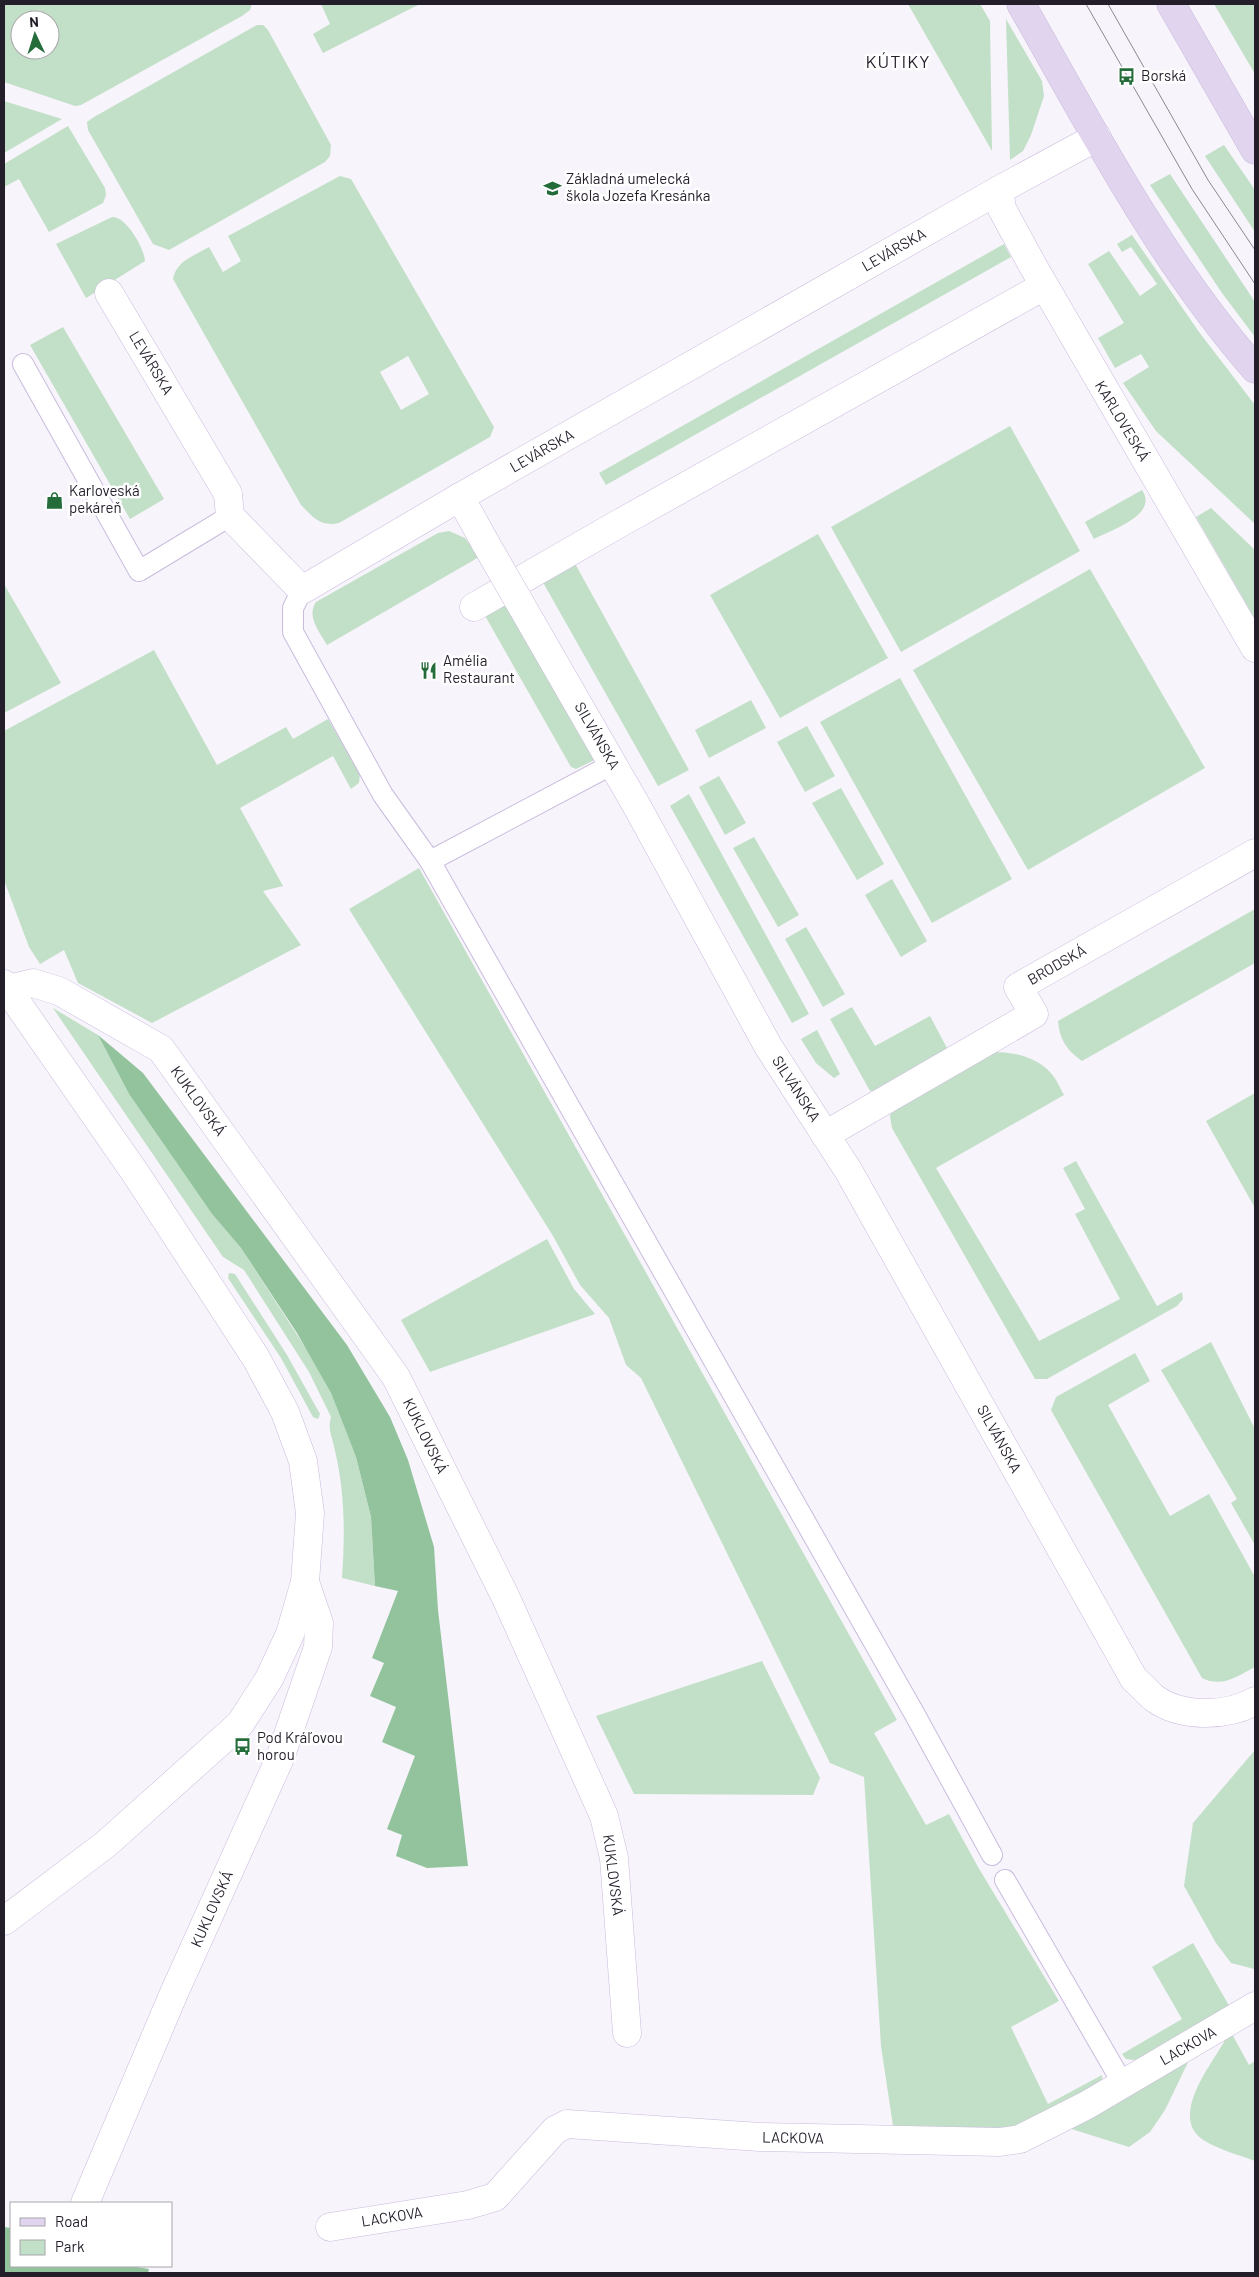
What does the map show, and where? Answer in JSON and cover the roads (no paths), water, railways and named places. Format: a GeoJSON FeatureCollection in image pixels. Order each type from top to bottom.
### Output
{"type":"FeatureCollection","features":[{"type":"Feature","properties":{"kind":"main road"},"geometry":{"type":"LineString","coordinates":[[1021,4],[1096,137],[1157,236],[1231,341],[1255,369]]}},
{"type":"Feature","properties":{"kind":"main road"},"geometry":{"type":"LineString","coordinates":[[1171,4],[1255,150]]}},
{"type":"Feature","properties":{"kind":"street","name":"LEVÁRSKA"},"geometry":{"type":"LineString","coordinates":[[302,590],[460,497],[1096,137]]}},
{"type":"Feature","properties":{"kind":"street","name":"KARLOVESKÁ"},"geometry":{"type":"LineString","coordinates":[[1000,190],[1002,209],[1044,286],[1255,648]]}},
{"type":"Feature","properties":{"kind":"street"},"geometry":{"type":"LineString","coordinates":[[474,607],[578,546],[1044,286]]}},
{"type":"Feature","properties":{"kind":"street","name":"LEVÁRSKA"},"geometry":{"type":"LineString","coordinates":[[109,293],[228,494],[230,516]]}},
{"type":"Feature","properties":{"kind":"street","name":"SILVÁNSKA"},"geometry":{"type":"LineString","coordinates":[[460,497],[613,764],[768,1046],[848,1170],[1134,1679],[1156,1699],[1187,1712],[1221,1714],[1255,1701]]}},
{"type":"Feature","properties":{"kind":"street"},"geometry":{"type":"LineString","coordinates":[[230,516],[302,590]]}},
{"type":"Feature","properties":{"kind":"street","name":"BRODSKÁ"},"geometry":{"type":"LineString","coordinates":[[825,1135],[1034,1014],[1018,987],[1255,853]]}},
{"type":"Feature","properties":{"kind":"street","name":"KUKLOVSKÁ"},"geometry":{"type":"LineString","coordinates":[[4,1921],[106,1844],[240,1724],[273,1670],[290,1634],[305,1582],[310,1513],[303,1461],[285,1412],[256,1358],[216,1294],[6,987],[32,983],[59,991],[161,1049],[396,1377],[506,1598],[604,1816],[614,1858],[627,2034]]}},
{"type":"Feature","properties":{"kind":"street","name":"KUKLOVSKÁ"},"geometry":{"type":"LineString","coordinates":[[85,2202],[174,1993],[280,1758],[318,1647],[319,1623],[305,1582]]}},
{"type":"Feature","properties":{"kind":"street","name":"LACKOVA"},"geometry":{"type":"LineString","coordinates":[[330,2227],[468,2205],[496,2197],[555,2130],[567,2124],[760,2137],[1000,2142],[1020,2139],[1123,2084],[1255,2006]]}},
{"type":"Feature","properties":{"kind":"lane"},"geometry":{"type":"LineString","coordinates":[[23,364],[139,570],[230,516]]}},
{"type":"Feature","properties":{"kind":"lane"},"geometry":{"type":"LineString","coordinates":[[302,590],[293,608],[293,632],[383,795],[430,861],[909,1704],[992,1855]]}},
{"type":"Feature","properties":{"kind":"lane"},"geometry":{"type":"LineString","coordinates":[[430,861],[613,764]]}},
{"type":"Feature","properties":{"kind":"lane"},"geometry":{"type":"LineString","coordinates":[[1005,1880],[1123,2084]]}},
{"type":"Feature","properties":{"kind":"tram line"},"geometry":{"type":"LineString","coordinates":[[1086,4],[1192,189],[1255,284]]}},
{"type":"Feature","properties":{"kind":"tram line"},"geometry":{"type":"LineString","coordinates":[[1108,4],[1208,180],[1255,250]]}},
{"type":"Feature","properties":{"kind":"place","name":"Borská"},"geometry":{"type":"Point","coordinates":[1127,76]}},
{"type":"Feature","properties":{"kind":"place","name":"Základná umelecká škola Jozefa Kresánka"},"geometry":{"type":"Point","coordinates":[552,188]}},
{"type":"Feature","properties":{"kind":"place","name":"Karloveská pekáreň"},"geometry":{"type":"Point","coordinates":[55,500]}},
{"type":"Feature","properties":{"kind":"place","name":"Amélia Restaurant"},"geometry":{"type":"Point","coordinates":[429,670]}},
{"type":"Feature","properties":{"kind":"place","name":"Pod Kráľovou horou"},"geometry":{"type":"Point","coordinates":[243,1747]}},
{"type":"Feature","properties":{"kind":"district","name":"KÚTIKY"},"geometry":{"type":"Point","coordinates":[898,62]}}]}
